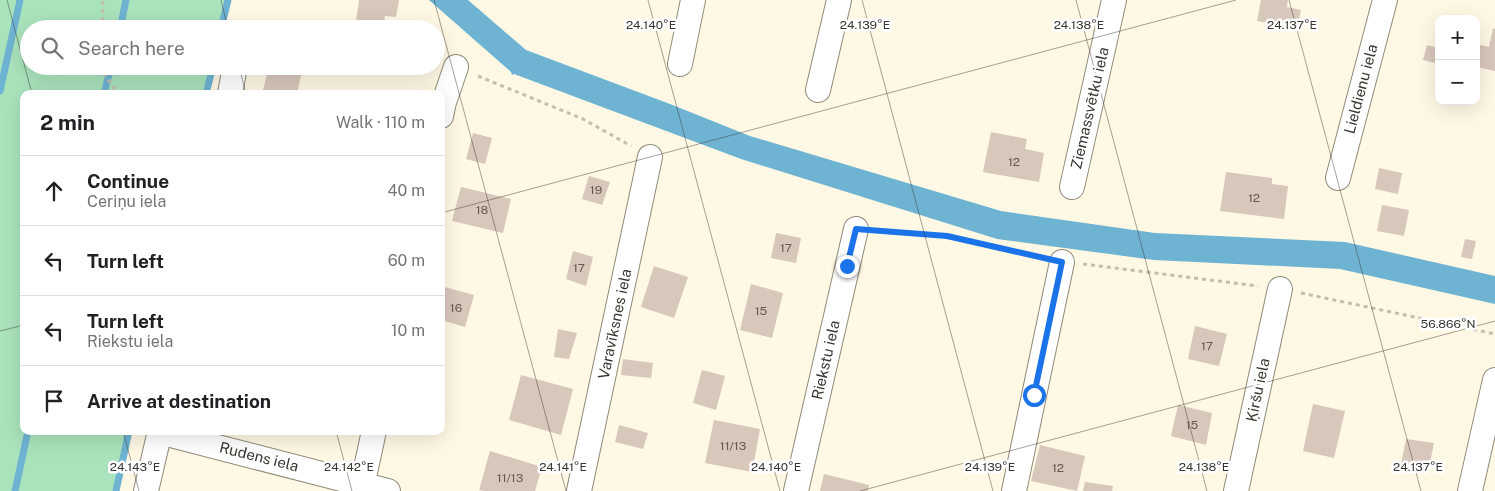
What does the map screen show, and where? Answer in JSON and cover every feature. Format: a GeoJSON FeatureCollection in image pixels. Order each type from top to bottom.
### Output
{"type":"FeatureCollection","features":[{"type":"Feature","properties":{"kind":"street"},"geometry":{"type":"LineString","coordinates":[[680,64],[693,0]]}},
{"type":"Feature","properties":{"kind":"street"},"geometry":{"type":"LineString","coordinates":[[818,90],[839,0]]}},
{"type":"Feature","properties":{"kind":"street","name":"Ziemassvētku iela"},"geometry":{"type":"LineString","coordinates":[[1072,187],[1114,0]]}},
{"type":"Feature","properties":{"kind":"street","name":"Lieldienu iela"},"geometry":{"type":"LineString","coordinates":[[1338,178],[1385,0]]}},
{"type":"Feature","properties":{"kind":"street"},"geometry":{"type":"LineString","coordinates":[[445,99],[456,67]]}},
{"type":"Feature","properties":{"kind":"street"},"geometry":{"type":"LineString","coordinates":[[231,90],[233,75]]}},
{"type":"Feature","properties":{"kind":"street","name":"Varavīksnes iela"},"geometry":{"type":"LineString","coordinates":[[579,491],[650,157]]}},
{"type":"Feature","properties":{"kind":"street","name":"Riekstu iela"},"geometry":{"type":"LineString","coordinates":[[796,491],[856,229]]}},
{"type":"Feature","properties":{"kind":"street"},"geometry":{"type":"LineString","coordinates":[[1014,491],[1062,262]]}},
{"type":"Feature","properties":{"kind":"street","name":"Ķiršu iela"},"geometry":{"type":"LineString","coordinates":[[1236,491],[1280,289]]}},
{"type":"Feature","properties":{"kind":"street"},"geometry":{"type":"LineString","coordinates":[[1470,491],[1495,380]]}},
{"type":"Feature","properties":{"kind":"street"},"geometry":{"type":"LineString","coordinates":[[146,491],[159,435]]}},
{"type":"Feature","properties":{"kind":"street","name":"Rudens iela"},"geometry":{"type":"LineString","coordinates":[[174,435],[362,487],[388,491]]}},
{"type":"Feature","properties":{"kind":"street"},"geometry":{"type":"LineString","coordinates":[[362,487],[373,435]]}},
{"type":"Feature","properties":{"kind":"path"},"geometry":{"type":"LineString","coordinates":[[102,20],[103,0]]}},
{"type":"Feature","properties":{"kind":"path"},"geometry":{"type":"LineString","coordinates":[[456,67],[583,119],[650,157]]}},
{"type":"Feature","properties":{"kind":"path"},"geometry":{"type":"LineString","coordinates":[[105,75],[116,90]]}},
{"type":"Feature","properties":{"kind":"path"},"geometry":{"type":"LineString","coordinates":[[856,229],[947,236],[1062,262],[1280,289],[1495,334]]}},
{"type":"Feature","properties":{"kind":"green space"},"geometry":{"type":"Polygon","coordinates":[[[0,0],[228,0],[223,20],[20,20],[20,75],[211,75],[207,90],[20,90],[20,435],[128,435],[116,491],[0,491],[0,0]]]}},
{"type":"Feature","properties":{"kind":"water"},"geometry":{"type":"Polygon","coordinates":[[[429,0],[468,0],[526,50],[750,136],[1001,211],[1155,233],[1345,242],[1495,276],[1495,304],[1340,269],[1154,260],[997,239],[741,159],[514,74],[512,75],[511,72],[429,0]]]}},
{"type":"Feature","properties":{"kind":"building"},"geometry":{"type":"Polygon","coordinates":[[[359,0],[399,0],[396,17],[385,16],[384,20],[356,20],[359,0]]]}},
{"type":"Feature","properties":{"kind":"building"},"geometry":{"type":"Polygon","coordinates":[[[1261,0],[1288,0],[1287,7],[1301,10],[1297,29],[1257,21],[1261,0]]]}},
{"type":"Feature","properties":{"kind":"building"},"geometry":{"type":"Polygon","coordinates":[[[1493,28],[1495,29],[1495,71],[1480,68],[1480,45],[1489,47],[1493,28]]]}},
{"type":"Feature","properties":{"kind":"building"},"geometry":{"type":"Polygon","coordinates":[[[1427,45],[1435,47],[1435,63],[1423,60],[1427,45]]]}},
{"type":"Feature","properties":{"kind":"building"},"geometry":{"type":"Polygon","coordinates":[[[267,75],[301,75],[298,90],[263,90],[267,75]]]}},
{"type":"Feature","properties":{"kind":"building"},"geometry":{"type":"Polygon","coordinates":[[[991,132],[1027,139],[1025,149],[1044,153],[1039,182],[983,172],[991,132]]]}},
{"type":"Feature","properties":{"kind":"building"},"geometry":{"type":"Polygon","coordinates":[[[473,133],[492,138],[485,164],[466,159],[473,133]]]}},
{"type":"Feature","properties":{"kind":"building"},"geometry":{"type":"Polygon","coordinates":[[[1379,168],[1402,173],[1398,194],[1375,189],[1379,168]]]}},
{"type":"Feature","properties":{"kind":"building"},"geometry":{"type":"Polygon","coordinates":[[[1226,172],[1272,178],[1272,184],[1288,186],[1284,219],[1220,211],[1226,172]]]}},
{"type":"Feature","properties":{"kind":"building"},"geometry":{"type":"Polygon","coordinates":[[[589,176],[610,182],[602,205],[582,199],[589,176]]]}},
{"type":"Feature","properties":{"kind":"building"},"geometry":{"type":"Polygon","coordinates":[[[461,187],[511,199],[503,233],[452,221],[461,187]]]}},
{"type":"Feature","properties":{"kind":"building"},"geometry":{"type":"Polygon","coordinates":[[[1382,205],[1409,210],[1404,236],[1377,231],[1382,205]]]}},
{"type":"Feature","properties":{"kind":"building"},"geometry":{"type":"Polygon","coordinates":[[[776,233],[801,238],[796,263],[771,258],[776,233]]]}},
{"type":"Feature","properties":{"kind":"building"},"geometry":{"type":"Polygon","coordinates":[[[1465,239],[1476,241],[1472,259],[1461,257],[1465,239]]]}},
{"type":"Feature","properties":{"kind":"building"},"geometry":{"type":"Polygon","coordinates":[[[573,251],[593,257],[586,286],[566,279],[573,251]]]}},
{"type":"Feature","properties":{"kind":"building"},"geometry":{"type":"Polygon","coordinates":[[[654,266],[688,277],[674,318],[641,307],[654,266]]]}},
{"type":"Feature","properties":{"kind":"building"},"geometry":{"type":"Polygon","coordinates":[[[751,284],[783,293],[772,338],[740,330],[751,284]]]}},
{"type":"Feature","properties":{"kind":"building"},"geometry":{"type":"Polygon","coordinates":[[[445,287],[474,295],[465,327],[445,321],[445,287]]]}},
{"type":"Feature","properties":{"kind":"building"},"geometry":{"type":"Polygon","coordinates":[[[1195,326],[1227,334],[1219,366],[1188,359],[1195,326]]]}},
{"type":"Feature","properties":{"kind":"building"},"geometry":{"type":"Polygon","coordinates":[[[558,329],[577,333],[569,359],[554,357],[558,329]]]}},
{"type":"Feature","properties":{"kind":"building"},"geometry":{"type":"Polygon","coordinates":[[[623,359],[653,363],[651,378],[621,375],[623,359]]]}},
{"type":"Feature","properties":{"kind":"building"},"geometry":{"type":"Polygon","coordinates":[[[702,370],[725,376],[716,410],[693,403],[702,370]]]}},
{"type":"Feature","properties":{"kind":"building"},"geometry":{"type":"Polygon","coordinates":[[[521,375],[573,389],[561,435],[509,420],[521,375]]]}},
{"type":"Feature","properties":{"kind":"building"},"geometry":{"type":"Polygon","coordinates":[[[1313,404],[1345,411],[1334,458],[1303,451],[1313,404]]]}},
{"type":"Feature","properties":{"kind":"building"},"geometry":{"type":"Polygon","coordinates":[[[1178,405],[1212,413],[1206,445],[1171,436],[1178,405]]]}},
{"type":"Feature","properties":{"kind":"building"},"geometry":{"type":"Polygon","coordinates":[[[714,420],[760,429],[752,472],[705,463],[714,420]]]}},
{"type":"Feature","properties":{"kind":"building"},"geometry":{"type":"Polygon","coordinates":[[[619,425],[648,433],[643,449],[615,442],[619,425]]]}},
{"type":"Feature","properties":{"kind":"building"},"geometry":{"type":"Polygon","coordinates":[[[1406,439],[1434,443],[1429,468],[1401,464],[1406,439]]]}},
{"type":"Feature","properties":{"kind":"building"},"geometry":{"type":"Polygon","coordinates":[[[1040,445],[1085,456],[1077,491],[1031,481],[1040,445]]]}},
{"type":"Feature","properties":{"kind":"building"},"geometry":{"type":"Polygon","coordinates":[[[490,451],[542,467],[535,491],[479,490],[490,451]]]}},
{"type":"Feature","properties":{"kind":"building"},"geometry":{"type":"Polygon","coordinates":[[[824,474],[869,485],[868,491],[820,491],[824,474]]]}},
{"type":"Feature","properties":{"kind":"building"},"geometry":{"type":"Polygon","coordinates":[[[1085,482],[1113,486],[1112,491],[1083,491],[1085,482]]]}},
{"type":"Feature","properties":{"kind":"waterway"},"geometry":{"type":"LineString","coordinates":[[0,91],[20,0]]}},
{"type":"Feature","properties":{"kind":"waterway"},"geometry":{"type":"LineString","coordinates":[[122,20],[126,0]]}},
{"type":"Feature","properties":{"kind":"waterway"},"geometry":{"type":"LineString","coordinates":[[223,20],[228,0]]}},
{"type":"Feature","properties":{"kind":"waterway"},"geometry":{"type":"LineString","coordinates":[[105,90],[109,75]]}},
{"type":"Feature","properties":{"kind":"waterway"},"geometry":{"type":"LineString","coordinates":[[207,90],[211,75]]}},
{"type":"Feature","properties":{"kind":"waterway"},"geometry":{"type":"LineString","coordinates":[[15,491],[27,435]]}},
{"type":"Feature","properties":{"kind":"waterway"},"geometry":{"type":"LineString","coordinates":[[116,491],[128,435]]}},
{"type":"Feature","properties":{"kind":"route"},"geometry":{"type":"LineString","coordinates":[[847,266],[856,229],[947,236],[1062,262],[1034,395]]}}]}
